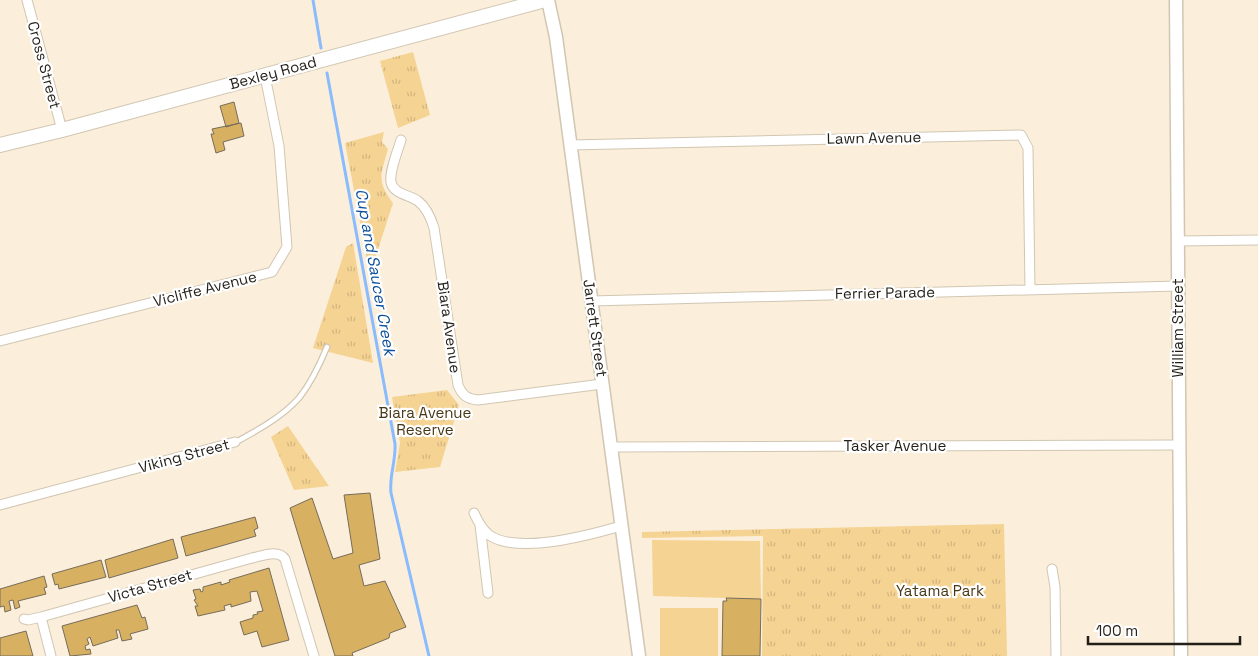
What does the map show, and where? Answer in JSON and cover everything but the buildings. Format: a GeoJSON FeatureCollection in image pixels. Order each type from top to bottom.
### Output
{"type":"FeatureCollection","features":[{"type":"Feature","properties":{"kind":"main road","name":"Bexley Road"},"geometry":{"type":"LineString","coordinates":[[0,145],[547,0]]}},
{"type":"Feature","properties":{"kind":"street","name":"Cross Street"},"geometry":{"type":"LineString","coordinates":[[27,0],[62,130]]}},
{"type":"Feature","properties":{"kind":"street","name":"Jarrett Street"},"geometry":{"type":"LineString","coordinates":[[547,0],[556,37],[639,656]]}},
{"type":"Feature","properties":{"kind":"street","name":"William Street"},"geometry":{"type":"LineString","coordinates":[[1176,0],[1181,656]]}},
{"type":"Feature","properties":{"kind":"street","name":"Vicliffe Avenue"},"geometry":{"type":"LineString","coordinates":[[0,342],[272,272],[287,247],[279,146],[265,76]]}},
{"type":"Feature","properties":{"kind":"street","name":"Lawn Avenue"},"geometry":{"type":"LineString","coordinates":[[570,145],[1021,135],[1028,148],[1030,290]]}},
{"type":"Feature","properties":{"kind":"street","name":"Biara Avenue"},"geometry":{"type":"LineString","coordinates":[[401,140],[391,176],[391,183],[395,190],[418,201],[429,213],[434,228],[458,385],[465,396],[478,400],[602,384]]}},
{"type":"Feature","properties":{"kind":"street"},"geometry":{"type":"LineString","coordinates":[[1178,241],[1258,240]]}},
{"type":"Feature","properties":{"kind":"street","name":"Ferrier Parade"},"geometry":{"type":"LineString","coordinates":[[591,301],[1178,286]]}},
{"type":"Feature","properties":{"kind":"street","name":"Viking Street"},"geometry":{"type":"LineString","coordinates":[[0,505],[235,442]]}},
{"type":"Feature","properties":{"kind":"street","name":"Tasker Avenue"},"geometry":{"type":"LineString","coordinates":[[610,447],[1179,445]]}},
{"type":"Feature","properties":{"kind":"street"},"geometry":{"type":"LineString","coordinates":[[474,513],[480,525],[490,536],[506,541],[535,544],[588,536],[621,526]]}},
{"type":"Feature","properties":{"kind":"street"},"geometry":{"type":"LineString","coordinates":[[480,525],[488,593]]}},
{"type":"Feature","properties":{"kind":"street","name":"Victa Street"},"geometry":{"type":"LineString","coordinates":[[24,619],[41,617],[252,558],[278,553],[285,559],[314,656]]}},
{"type":"Feature","properties":{"kind":"street"},"geometry":{"type":"LineString","coordinates":[[1052,569],[1055,587],[1056,656]]}},
{"type":"Feature","properties":{"kind":"street"},"geometry":{"type":"LineString","coordinates":[[41,617],[51,656]]}},
{"type":"Feature","properties":{"kind":"lane","name":"Viking Street"},"geometry":{"type":"LineString","coordinates":[[235,442],[268,424],[299,398],[319,366],[327,347]]}},
{"type":"Feature","properties":{"kind":"green space"},"geometry":{"type":"Polygon","coordinates":[[[413,52],[430,115],[398,128],[380,61],[413,52]]]}},
{"type":"Feature","properties":{"kind":"green space"},"geometry":{"type":"Polygon","coordinates":[[[384,132],[382,142],[388,149],[382,171],[382,183],[393,203],[370,274],[345,143],[384,132]]]}},
{"type":"Feature","properties":{"kind":"green space"},"geometry":{"type":"Polygon","coordinates":[[[353,243],[373,363],[313,348],[346,247],[353,243]]]}},
{"type":"Feature","properties":{"kind":"green space","name":"Biara Avenue Reserve"},"geometry":{"type":"Polygon","coordinates":[[[447,390],[459,405],[440,467],[395,472],[400,443],[392,397],[447,390]]]}},
{"type":"Feature","properties":{"kind":"green space"},"geometry":{"type":"Polygon","coordinates":[[[288,426],[329,486],[294,490],[271,437],[288,426]]]}},
{"type":"Feature","properties":{"kind":"green space","name":"Yatama Park"},"geometry":{"type":"Polygon","coordinates":[[[1004,524],[1007,656],[762,656],[763,536],[642,538],[642,532],[1004,524]]]}},
{"type":"Feature","properties":{"kind":"green space"},"geometry":{"type":"Polygon","coordinates":[[[652,540],[760,541],[761,599],[653,596],[652,540]]]}},
{"type":"Feature","properties":{"kind":"green space"},"geometry":{"type":"Polygon","coordinates":[[[660,608],[718,608],[718,656],[660,656],[660,608]]]}},
{"type":"Feature","properties":{"kind":"waterway"},"geometry":{"type":"LineString","coordinates":[[313,0],[321,48]]}},
{"type":"Feature","properties":{"kind":"waterway","name":"Cup and Saucer Creek"},"geometry":{"type":"LineString","coordinates":[[327,73],[395,444],[391,493],[429,656]]}}]}
